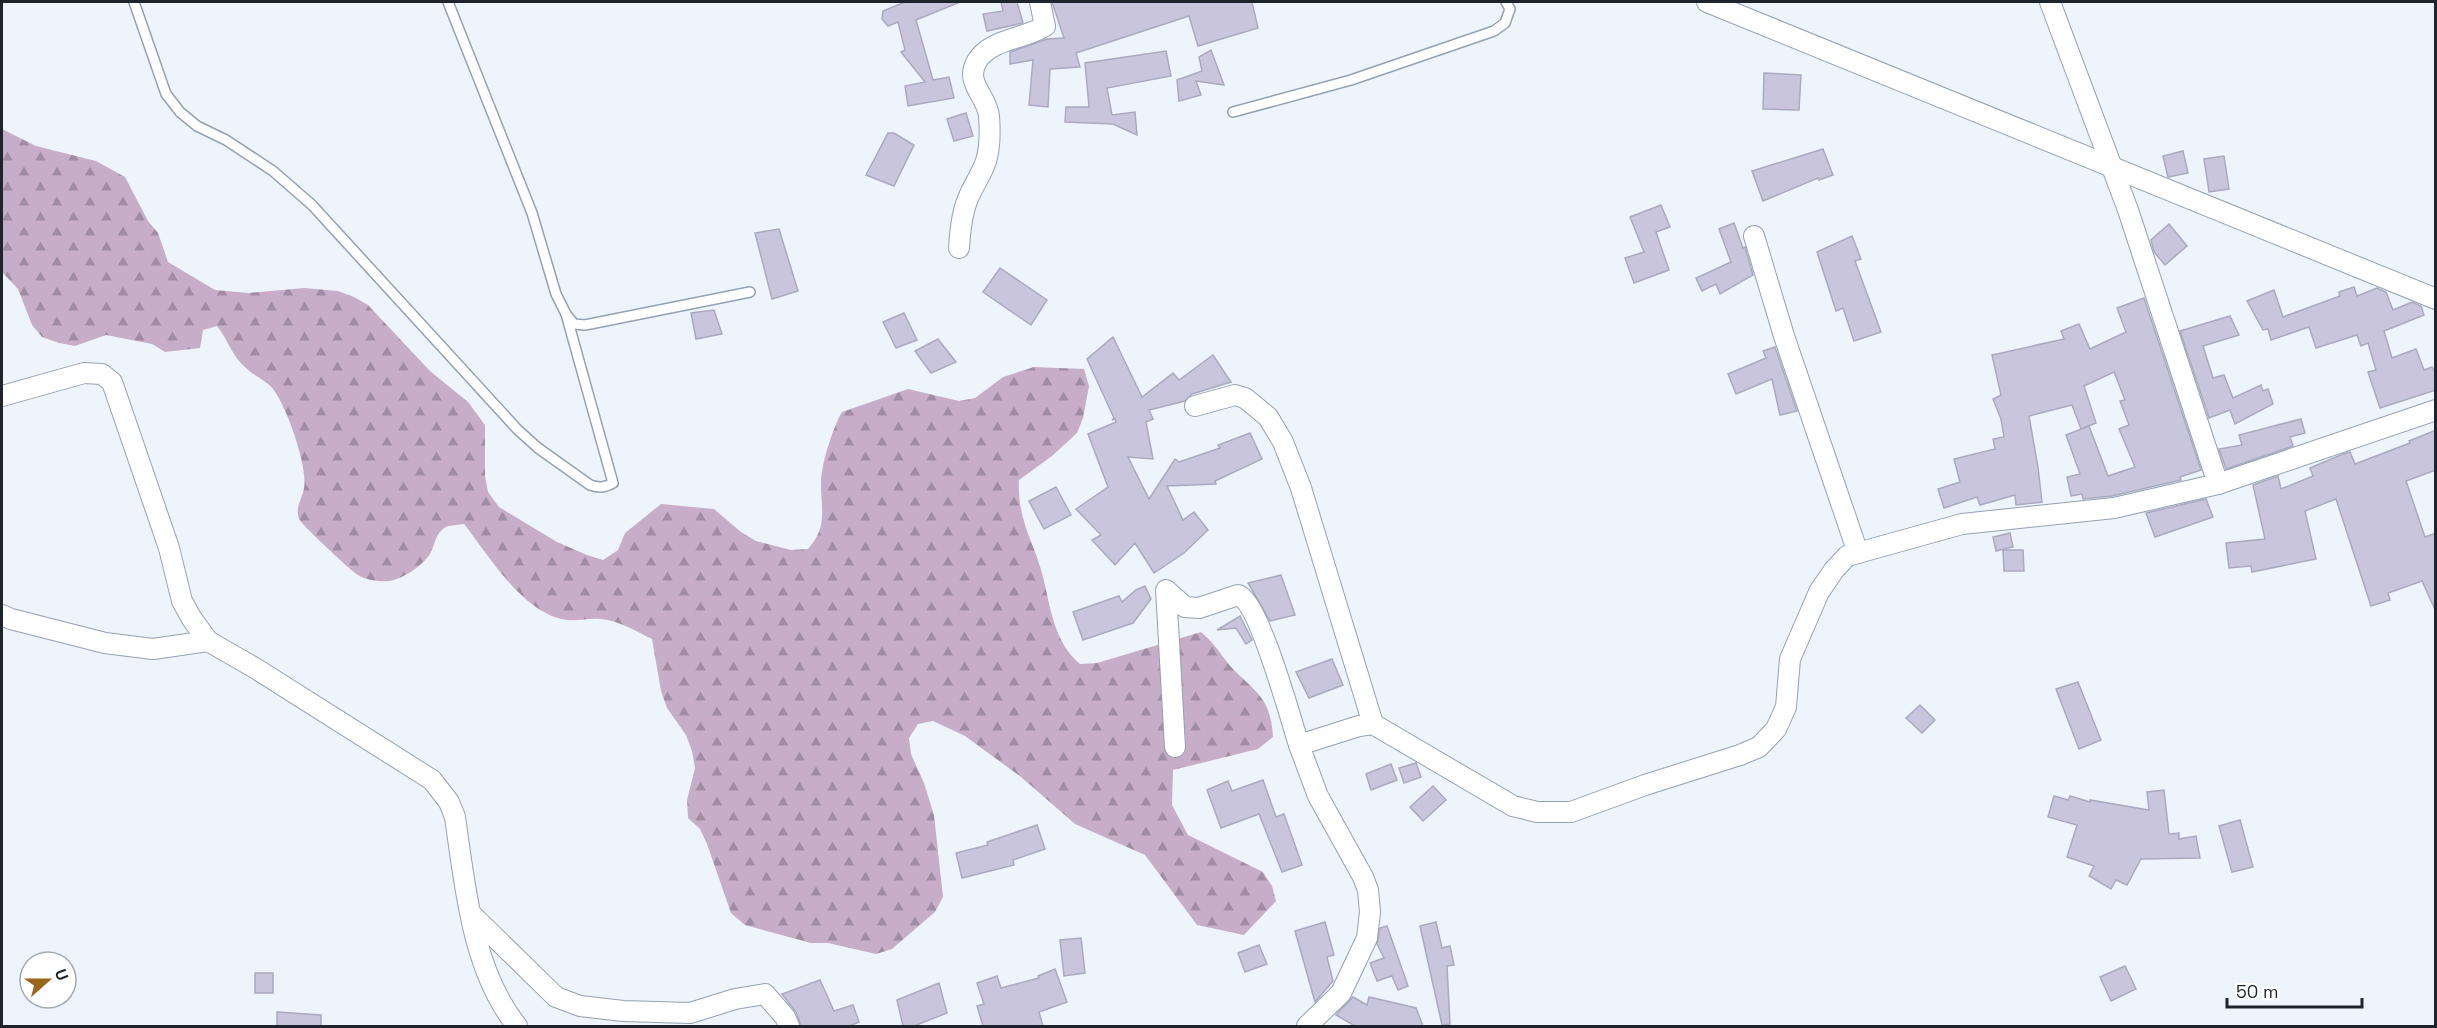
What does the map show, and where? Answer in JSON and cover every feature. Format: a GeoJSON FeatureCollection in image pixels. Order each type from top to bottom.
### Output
{"type":"FeatureCollection","features":[{"type":"Feature","properties":{"kind":"street"},"geometry":{"type":"LineString","coordinates":[[960,248],[960,228],[968,197],[986,160],[989,128],[986,102],[974,86],[973,71],[982,54],[1045,26],[1040,2]]}},
{"type":"Feature","properties":{"kind":"street"},"geometry":{"type":"LineString","coordinates":[[1707,2],[2436,299]]}},
{"type":"Feature","properties":{"kind":"street"},"geometry":{"type":"LineString","coordinates":[[2050,2],[2112,168],[2218,484]]}},
{"type":"Feature","properties":{"kind":"street"},"geometry":{"type":"LineString","coordinates":[[1754,236],[1784,336],[1858,553]]}},
{"type":"Feature","properties":{"kind":"street"},"geometry":{"type":"LineString","coordinates":[[2,396],[84,373],[102,374],[108,377],[112,382],[169,548],[182,601],[208,641],[255,668],[432,780],[441,790],[455,817],[469,913],[489,976],[509,1016],[517,1026]]}},
{"type":"Feature","properties":{"kind":"street"},"geometry":{"type":"LineString","coordinates":[[1195,406],[1235,395],[1245,398],[1268,417],[1282,442],[1301,488],[1372,724]]}},
{"type":"Feature","properties":{"kind":"street"},"geometry":{"type":"LineString","coordinates":[[1299,745],[1372,724],[1513,806],[1547,812],[1571,812],[1759,747],[1776,729],[1786,707],[1790,659],[1819,592],[1847,556],[1962,524],[2114,508],[2218,484],[2436,410]]}},
{"type":"Feature","properties":{"kind":"street"},"geometry":{"type":"LineString","coordinates":[[1175,747],[1166,590],[1185,607],[1199,608],[1238,595],[1248,602],[1267,646],[1318,796],[1368,890],[1370,912],[1367,938],[1341,993],[1307,1026]]}},
{"type":"Feature","properties":{"kind":"street"},"geometry":{"type":"LineString","coordinates":[[2,615],[105,643],[153,649],[208,641]]}},
{"type":"Feature","properties":{"kind":"street"},"geometry":{"type":"LineString","coordinates":[[469,913],[556,997],[580,1006],[623,1011],[690,1013],[735,999],[765,994],[785,1017],[789,1026]]}},
{"type":"Feature","properties":{"kind":"lane"},"geometry":{"type":"LineString","coordinates":[[134,2],[166,94],[180,112],[197,126],[226,141],[273,171],[312,205],[518,430],[538,448],[590,485],[599,488],[606,487],[613,483],[566,314],[556,294],[532,213],[448,2]]}},
{"type":"Feature","properties":{"kind":"lane"},"geometry":{"type":"LineString","coordinates":[[1233,112],[1351,80],[1494,30],[1505,23],[1510,9],[1506,2]]}},
{"type":"Feature","properties":{"kind":"lane"},"geometry":{"type":"LineString","coordinates":[[566,314],[574,324],[585,325],[750,292]]}},
{"type":"Feature","properties":{"kind":"green space"},"geometry":{"type":"Polygon","coordinates":[[[2,129],[36,146],[96,161],[125,177],[148,221],[158,233],[168,262],[215,290],[248,293],[304,288],[338,291],[368,305],[430,371],[468,402],[485,425],[485,476],[488,492],[499,507],[557,542],[603,560],[618,550],[625,533],[661,504],[714,509],[741,532],[756,541],[791,550],[808,549],[821,525],[823,466],[831,436],[842,412],[908,389],[959,401],[975,398],[1003,377],[1034,367],[1084,369],[1089,386],[1083,418],[1077,433],[1052,456],[1019,480],[1023,519],[1039,564],[1055,624],[1064,646],[1080,664],[1097,663],[1201,632],[1230,666],[1257,692],[1270,715],[1273,737],[1258,749],[1173,770],[1172,805],[1188,835],[1263,872],[1272,886],[1276,901],[1244,935],[1197,925],[1145,855],[1075,824],[1021,777],[965,736],[933,721],[918,724],[909,738],[911,754],[924,783],[934,815],[943,897],[935,912],[892,949],[876,954],[828,943],[811,943],[745,925],[731,913],[707,844],[700,829],[688,818],[687,800],[695,768],[692,751],[686,735],[667,708],[661,691],[652,639],[613,621],[567,620],[551,616],[536,607],[509,582],[464,524],[448,526],[442,530],[427,559],[400,578],[381,581],[358,575],[299,519],[298,507],[304,488],[303,466],[284,409],[273,389],[241,363],[217,326],[203,330],[200,348],[165,352],[152,344],[106,335],[75,346],[42,337],[32,325],[18,289],[2,272],[2,129]]]}},
{"type":"Feature","properties":{"kind":"building"},"geometry":{"type":"Polygon","coordinates":[[[905,2],[960,2],[916,20],[933,80],[949,77],[954,98],[908,106],[905,86],[925,82],[901,52],[905,50],[898,22],[888,26],[882,19],[883,11],[905,2]]]}},
{"type":"Feature","properties":{"kind":"building"},"geometry":{"type":"Polygon","coordinates":[[[1001,2],[1017,2],[1023,23],[987,31],[983,14],[1003,11],[1001,2]]]}},
{"type":"Feature","properties":{"kind":"building"},"geometry":{"type":"Polygon","coordinates":[[[1052,2],[1252,2],[1258,28],[1198,46],[1189,16],[1076,53],[1080,67],[1050,69],[1048,107],[1029,105],[1033,60],[1010,64],[1010,52],[1047,39],[1064,38],[1052,2]]]}},
{"type":"Feature","properties":{"kind":"building"},"geometry":{"type":"Polygon","coordinates":[[[1211,50],[1224,85],[1196,81],[1201,95],[1179,101],[1177,80],[1202,71],[1199,57],[1211,50]]]}},
{"type":"Feature","properties":{"kind":"building"},"geometry":{"type":"Polygon","coordinates":[[[1166,51],[1171,76],[1107,88],[1112,115],[1135,112],[1137,135],[1113,124],[1065,122],[1066,107],[1089,107],[1085,63],[1166,51]]]}},
{"type":"Feature","properties":{"kind":"building"},"geometry":{"type":"Polygon","coordinates":[[[1764,73],[1801,75],[1799,110],[1763,109],[1764,73]]]}},
{"type":"Feature","properties":{"kind":"building"},"geometry":{"type":"Polygon","coordinates":[[[966,113],[973,136],[954,141],[947,119],[966,113]]]}},
{"type":"Feature","properties":{"kind":"building"},"geometry":{"type":"Polygon","coordinates":[[[888,133],[894,133],[914,145],[894,186],[866,175],[888,133]]]}},
{"type":"Feature","properties":{"kind":"building"},"geometry":{"type":"Polygon","coordinates":[[[1823,149],[1833,175],[1819,180],[1818,178],[1763,201],[1752,171],[1823,149]]]}},
{"type":"Feature","properties":{"kind":"building"},"geometry":{"type":"Polygon","coordinates":[[[2183,151],[2188,173],[2168,177],[2163,156],[2183,151]]]}},
{"type":"Feature","properties":{"kind":"building"},"geometry":{"type":"Polygon","coordinates":[[[2224,156],[2229,189],[2209,192],[2204,159],[2224,156]]]}},
{"type":"Feature","properties":{"kind":"building"},"geometry":{"type":"Polygon","coordinates":[[[1661,205],[1670,227],[1656,232],[1669,270],[1634,283],[1625,258],[1644,252],[1630,217],[1661,205]]]}},
{"type":"Feature","properties":{"kind":"building"},"geometry":{"type":"Polygon","coordinates":[[[1734,223],[1743,248],[1745,247],[1753,275],[1720,294],[1716,284],[1702,291],[1696,278],[1731,262],[1719,229],[1734,223]]]}},
{"type":"Feature","properties":{"kind":"building"},"geometry":{"type":"Polygon","coordinates":[[[2169,224],[2187,246],[2165,265],[2154,252],[2151,240],[2169,224]]]}},
{"type":"Feature","properties":{"kind":"building"},"geometry":{"type":"Polygon","coordinates":[[[779,229],[798,291],[772,299],[755,233],[779,229]]]}},
{"type":"Feature","properties":{"kind":"building"},"geometry":{"type":"Polygon","coordinates":[[[1852,236],[1861,259],[1855,261],[1881,332],[1854,341],[1843,308],[1836,311],[1817,252],[1852,236]]]}},
{"type":"Feature","properties":{"kind":"building"},"geometry":{"type":"Polygon","coordinates":[[[1000,268],[1047,300],[1031,325],[983,292],[1000,268]]]}},
{"type":"Feature","properties":{"kind":"building"},"geometry":{"type":"Polygon","coordinates":[[[2354,287],[2357,296],[2377,288],[2386,292],[2393,310],[2412,302],[2421,306],[2424,315],[2384,331],[2392,358],[2416,349],[2424,370],[2432,367],[2436,375],[2436,390],[2380,408],[2368,372],[2376,370],[2368,343],[2361,346],[2357,335],[2316,348],[2309,327],[2271,340],[2268,329],[2263,330],[2247,301],[2274,290],[2283,317],[2340,296],[2339,292],[2354,287]]]}},
{"type":"Feature","properties":{"kind":"building"},"geometry":{"type":"Polygon","coordinates":[[[2144,298],[2201,470],[2180,477],[2181,480],[2112,496],[2083,499],[2082,494],[2071,496],[2067,477],[2080,474],[2066,435],[2089,426],[2108,476],[2135,467],[2119,429],[2129,425],[2120,401],[2125,400],[2114,372],[2084,386],[2096,423],[2081,429],[2072,405],[2029,416],[2042,502],[2016,505],[2015,495],[1980,505],[1977,497],[1944,508],[1938,489],[1960,482],[1954,459],[1995,449],[1993,439],[2004,437],[2001,419],[1993,399],[2001,395],[1992,355],[2064,339],[2061,331],[2079,324],[2090,349],[2126,332],[2117,308],[2144,298]]]}},
{"type":"Feature","properties":{"kind":"building"},"geometry":{"type":"Polygon","coordinates":[[[714,310],[722,334],[696,339],[691,313],[714,310]]]}},
{"type":"Feature","properties":{"kind":"building"},"geometry":{"type":"Polygon","coordinates":[[[904,313],[917,340],[896,348],[883,322],[904,313]]]}},
{"type":"Feature","properties":{"kind":"building"},"geometry":{"type":"Polygon","coordinates":[[[2230,316],[2239,335],[2203,346],[2213,378],[2224,375],[2233,398],[2261,385],[2263,391],[2268,389],[2273,404],[2235,424],[2230,410],[2209,418],[2180,331],[2230,316]]]}},
{"type":"Feature","properties":{"kind":"building"},"geometry":{"type":"Polygon","coordinates":[[[1113,337],[1142,397],[1173,373],[1179,380],[1213,355],[1231,382],[1192,394],[1185,401],[1149,410],[1153,419],[1146,422],[1153,459],[1128,457],[1149,499],[1175,459],[1179,462],[1220,448],[1218,445],[1250,433],[1262,459],[1215,481],[1216,484],[1167,486],[1183,520],[1194,512],[1208,530],[1184,553],[1154,573],[1135,543],[1115,565],[1092,540],[1101,535],[1076,509],[1108,487],[1088,434],[1116,422],[1115,419],[1112,420],[1114,418],[1087,359],[1113,337]]]}},
{"type":"Feature","properties":{"kind":"building"},"geometry":{"type":"Polygon","coordinates":[[[938,339],[956,362],[931,373],[915,351],[938,339]]]}},
{"type":"Feature","properties":{"kind":"building"},"geometry":{"type":"Polygon","coordinates":[[[1775,347],[1797,411],[1780,415],[1772,379],[1736,394],[1728,374],[1766,358],[1763,351],[1775,347]]]}},
{"type":"Feature","properties":{"kind":"building"},"geometry":{"type":"Polygon","coordinates":[[[2301,419],[2305,433],[2290,437],[2293,446],[2226,469],[2219,449],[2242,445],[2239,435],[2301,419]]]}},
{"type":"Feature","properties":{"kind":"building"},"geometry":{"type":"Polygon","coordinates":[[[2436,430],[2436,470],[2406,481],[2425,537],[2436,533],[2436,612],[2422,581],[2388,593],[2390,600],[2371,606],[2336,499],[2305,511],[2316,559],[2252,572],[2251,566],[2229,568],[2226,543],[2265,539],[2253,485],[2278,476],[2281,489],[2313,476],[2310,468],[2343,454],[2350,452],[2355,464],[2410,443],[2409,441],[2436,430]]]}},
{"type":"Feature","properties":{"kind":"building"},"geometry":{"type":"Polygon","coordinates":[[[1056,487],[1071,515],[1044,529],[1029,501],[1056,487]]]}},
{"type":"Feature","properties":{"kind":"building"},"geometry":{"type":"Polygon","coordinates":[[[2206,499],[2213,517],[2155,537],[2146,513],[2206,499]]]}},
{"type":"Feature","properties":{"kind":"building"},"geometry":{"type":"Polygon","coordinates":[[[2010,533],[2013,547],[1996,551],[1993,537],[2010,533]]]}},
{"type":"Feature","properties":{"kind":"building"},"geometry":{"type":"Polygon","coordinates":[[[2003,550],[2023,550],[2024,571],[2004,571],[2003,550]]]}},
{"type":"Feature","properties":{"kind":"building"},"geometry":{"type":"Polygon","coordinates":[[[1281,575],[1295,615],[1270,621],[1248,583],[1281,575]]]}},
{"type":"Feature","properties":{"kind":"building"},"geometry":{"type":"Polygon","coordinates":[[[1145,586],[1151,599],[1133,623],[1083,640],[1073,612],[1119,596],[1122,602],[1136,590],[1145,586]]]}},
{"type":"Feature","properties":{"kind":"building"},"geometry":{"type":"Polygon","coordinates":[[[1240,616],[1252,640],[1246,644],[1236,628],[1217,630],[1240,616]]]}},
{"type":"Feature","properties":{"kind":"building"},"geometry":{"type":"Polygon","coordinates":[[[1332,659],[1343,685],[1309,698],[1296,672],[1332,659]]]}},
{"type":"Feature","properties":{"kind":"building"},"geometry":{"type":"Polygon","coordinates":[[[2078,682],[2101,740],[2079,749],[2056,689],[2078,682]]]}},
{"type":"Feature","properties":{"kind":"building"},"geometry":{"type":"Polygon","coordinates":[[[1920,705],[1935,720],[1922,733],[1906,718],[1920,705]]]}},
{"type":"Feature","properties":{"kind":"building"},"geometry":{"type":"Polygon","coordinates":[[[1416,763],[1421,777],[1404,783],[1399,768],[1416,763]]]}},
{"type":"Feature","properties":{"kind":"building"},"geometry":{"type":"Polygon","coordinates":[[[1391,764],[1397,780],[1371,790],[1366,774],[1391,764]]]}},
{"type":"Feature","properties":{"kind":"building"},"geometry":{"type":"Polygon","coordinates":[[[1263,780],[1276,817],[1284,814],[1302,865],[1282,872],[1259,814],[1221,828],[1207,790],[1228,781],[1232,791],[1263,780]]]}},
{"type":"Feature","properties":{"kind":"building"},"geometry":{"type":"Polygon","coordinates":[[[1433,786],[1446,800],[1423,821],[1410,807],[1433,786]]]}},
{"type":"Feature","properties":{"kind":"building"},"geometry":{"type":"Polygon","coordinates":[[[2164,790],[2169,834],[2179,833],[2179,839],[2196,836],[2200,858],[2141,859],[2127,885],[2116,880],[2111,889],[2089,876],[2094,866],[2067,857],[2077,825],[2048,817],[2054,796],[2068,800],[2070,796],[2090,802],[2090,800],[2149,810],[2147,792],[2164,790]]]}},
{"type":"Feature","properties":{"kind":"building"},"geometry":{"type":"Polygon","coordinates":[[[2240,820],[2253,867],[2232,872],[2219,826],[2240,820]]]}},
{"type":"Feature","properties":{"kind":"building"},"geometry":{"type":"Polygon","coordinates":[[[1037,825],[1045,849],[1013,860],[1014,865],[962,878],[956,853],[988,845],[987,842],[1037,825]]]}},
{"type":"Feature","properties":{"kind":"building"},"geometry":{"type":"Polygon","coordinates":[[[1325,922],[1334,955],[1327,957],[1333,981],[1315,1002],[1295,931],[1325,922]]]}},
{"type":"Feature","properties":{"kind":"building"},"geometry":{"type":"Polygon","coordinates":[[[1436,922],[1442,948],[1450,946],[1454,965],[1447,966],[1450,1024],[1442,1025],[1420,926],[1436,922]]]}},
{"type":"Feature","properties":{"kind":"building"},"geometry":{"type":"Polygon","coordinates":[[[1387,926],[1408,986],[1398,990],[1392,976],[1377,981],[1370,963],[1384,958],[1377,944],[1380,928],[1387,926]]]}},
{"type":"Feature","properties":{"kind":"building"},"geometry":{"type":"Polygon","coordinates":[[[1081,938],[1085,973],[1064,976],[1060,940],[1081,938]]]}},
{"type":"Feature","properties":{"kind":"building"},"geometry":{"type":"Polygon","coordinates":[[[1259,945],[1267,964],[1245,972],[1238,953],[1259,945]]]}},
{"type":"Feature","properties":{"kind":"building"},"geometry":{"type":"Polygon","coordinates":[[[2125,966],[2136,989],[2111,1001],[2100,977],[2125,966]]]}},
{"type":"Feature","properties":{"kind":"building"},"geometry":{"type":"Polygon","coordinates":[[[1055,969],[1067,1002],[1039,1012],[1043,1026],[983,1026],[977,1006],[984,1004],[977,983],[997,976],[1001,988],[1039,978],[1038,976],[1055,969]]]}},
{"type":"Feature","properties":{"kind":"building"},"geometry":{"type":"Polygon","coordinates":[[[255,973],[273,973],[273,993],[255,993],[255,973]]]}},
{"type":"Feature","properties":{"kind":"building"},"geometry":{"type":"Polygon","coordinates":[[[820,980],[834,1011],[853,1005],[859,1022],[849,1026],[801,1026],[796,1012],[782,994],[820,980]]]}},
{"type":"Feature","properties":{"kind":"building"},"geometry":{"type":"Polygon","coordinates":[[[939,983],[947,1013],[914,1026],[903,1026],[897,1000],[939,983]]]}},
{"type":"Feature","properties":{"kind":"building"},"geometry":{"type":"Polygon","coordinates":[[[1353,997],[1367,1005],[1369,997],[1416,1008],[1423,1026],[1355,1026],[1336,1015],[1353,997]]]}},
{"type":"Feature","properties":{"kind":"building"},"geometry":{"type":"Polygon","coordinates":[[[277,1012],[321,1015],[321,1026],[277,1026],[277,1012]]]}}]}
